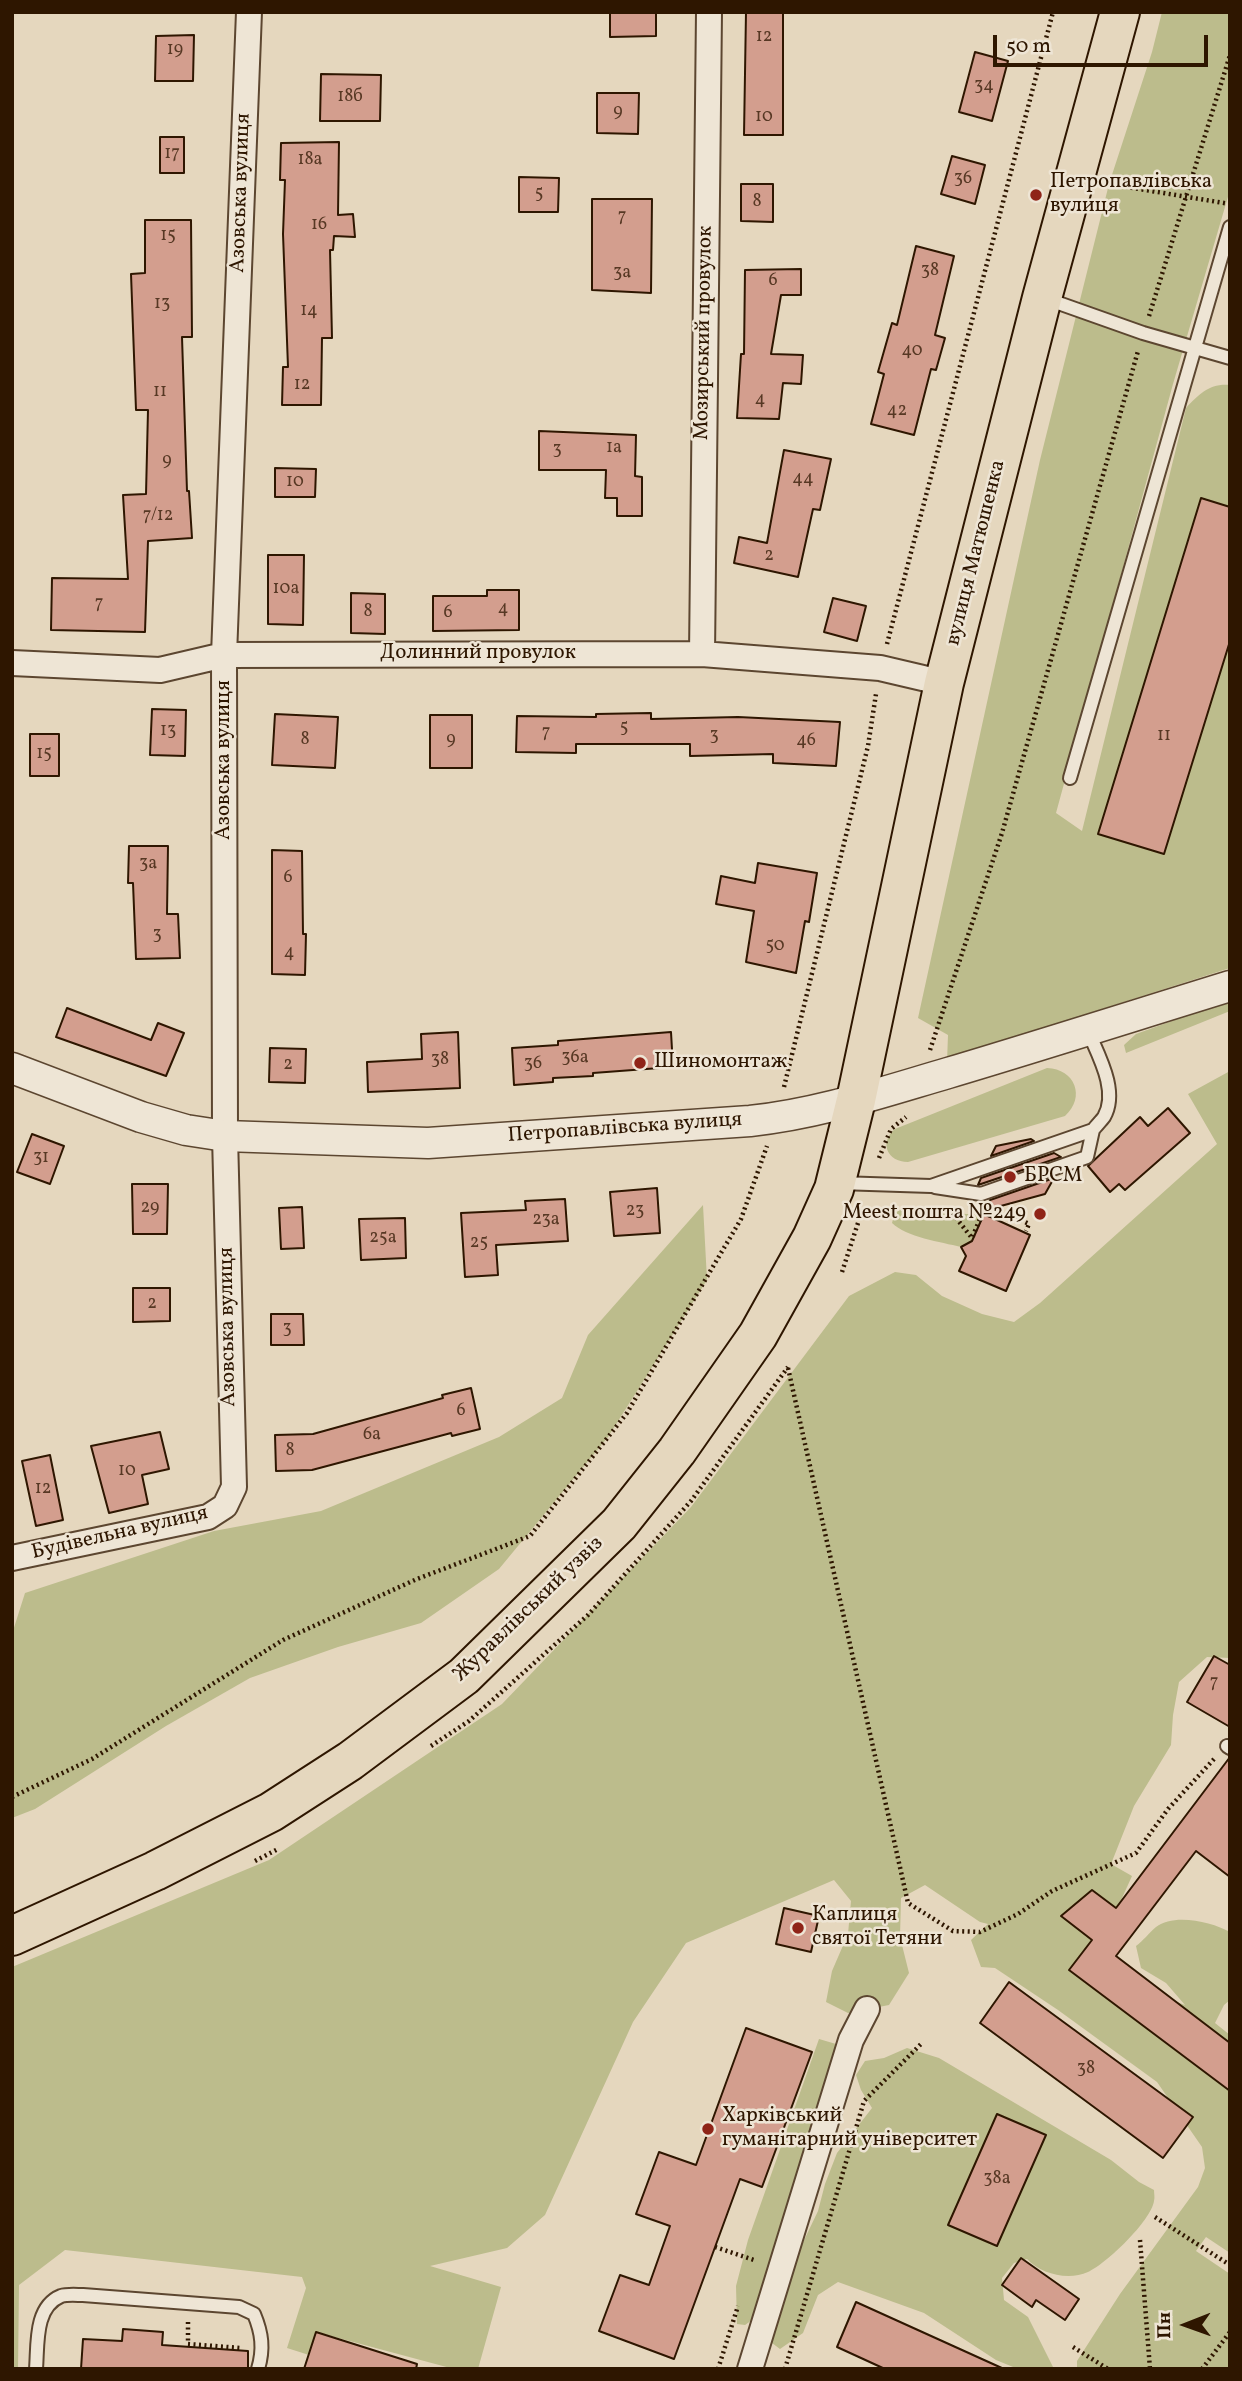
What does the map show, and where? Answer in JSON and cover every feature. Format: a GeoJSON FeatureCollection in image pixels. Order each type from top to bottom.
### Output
{"type":"FeatureCollection","features":[{"type":"Feature","properties":{"kind":"main road","name":"вулиця Матюшенка"},"geometry":{"type":"LineString","coordinates":[[856,1100],[944,683],[1042,298],[1120,12]]}},
{"type":"Feature","properties":{"kind":"main road","name":"Журавлівський узвіз"},"geometry":{"type":"LineString","coordinates":[[12,1936],[155,1871],[271,1812],[350,1761],[464,1676],[619,1524],[677,1451],[758,1335],[812,1238],[835,1183],[856,1100]]}},
{"type":"Feature","properties":{"kind":"street","name":"Азовська вулиця"},"geometry":{"type":"LineString","coordinates":[[225,1506],[234,1487],[225,1136],[225,655],[249,12]]}},
{"type":"Feature","properties":{"kind":"street","name":"Мозирський провулок"},"geometry":{"type":"LineString","coordinates":[[702,654],[709,12]]}},
{"type":"Feature","properties":{"kind":"street","name":"Долинний провулок"},"geometry":{"type":"LineString","coordinates":[[12,663],[160,670],[225,655],[702,654],[880,668],[944,683]]}},
{"type":"Feature","properties":{"kind":"street","name":"Петропавлівська вулиця"},"geometry":{"type":"LineString","coordinates":[[12,1068],[141,1117],[186,1130],[225,1136],[428,1143],[776,1119],[856,1100],[1088,1031],[1230,985]]}},
{"type":"Feature","properties":{"kind":"street","name":"Будівельна вулиця"},"geometry":{"type":"LineString","coordinates":[[12,1558],[208,1517],[225,1506]]}},
{"type":"Feature","properties":{"kind":"street"},"geometry":{"type":"LineString","coordinates":[[754,2367],[851,2040],[867,2009]]}},
{"type":"Feature","properties":{"kind":"lane"},"geometry":{"type":"LineString","coordinates":[[1070,778],[1230,228]]}},
{"type":"Feature","properties":{"kind":"lane"},"geometry":{"type":"LineString","coordinates":[[1042,298],[1143,333],[1230,358]]}},
{"type":"Feature","properties":{"kind":"lane"},"geometry":{"type":"LineString","coordinates":[[835,1183],[931,1186],[981,1194],[1087,1157],[1093,1130],[1105,1115],[1109,1096],[1106,1075],[1088,1031]]}},
{"type":"Feature","properties":{"kind":"lane"},"geometry":{"type":"LineString","coordinates":[[931,1186],[1093,1130]]}},
{"type":"Feature","properties":{"kind":"lane"},"geometry":{"type":"LineString","coordinates":[[36,2369],[40,2321],[47,2306],[62,2295],[239,2307],[254,2314],[259,2326],[263,2353],[258,2369]]}},
{"type":"Feature","properties":{"kind":"path"},"geometry":{"type":"LineString","coordinates":[[930,1051],[1002,833],[1143,333],[1230,55]]}},
{"type":"Feature","properties":{"kind":"path"},"geometry":{"type":"LineString","coordinates":[[1109,184],[1230,204]]}},
{"type":"Feature","properties":{"kind":"path"},"geometry":{"type":"LineString","coordinates":[[937,1208],[960,1210]]}},
{"type":"Feature","properties":{"kind":"path"},"geometry":{"type":"LineString","coordinates":[[949,1209],[972,1238],[982,1214]]}},
{"type":"Feature","properties":{"kind":"path"},"geometry":{"type":"LineString","coordinates":[[971,1212],[1019,1219],[1029,1224],[1026,1231]]}},
{"type":"Feature","properties":{"kind":"path"},"geometry":{"type":"LineString","coordinates":[[12,1797],[92,1759],[283,1640],[417,1579],[530,1536],[627,1413],[699,1293]]}},
{"type":"Feature","properties":{"kind":"path"},"geometry":{"type":"LineString","coordinates":[[788,1367],[908,1903],[953,1931],[980,1932],[1018,1914],[1052,1891],[1136,1853],[1168,1809],[1228,1747]]}},
{"type":"Feature","properties":{"kind":"path"},"geometry":{"type":"LineString","coordinates":[[785,2369],[864,2101],[923,2042]]}},
{"type":"Feature","properties":{"kind":"path"},"geometry":{"type":"LineString","coordinates":[[1155,2217],[1230,2264]]}},
{"type":"Feature","properties":{"kind":"path"},"geometry":{"type":"LineString","coordinates":[[1140,2239],[1150,2369]]}},
{"type":"Feature","properties":{"kind":"path"},"geometry":{"type":"LineString","coordinates":[[715,2247],[754,2260],[750,2272]]}},
{"type":"Feature","properties":{"kind":"path"},"geometry":{"type":"LineString","coordinates":[[718,2369],[742,2296]]}},
{"type":"Feature","properties":{"kind":"path"},"geometry":{"type":"LineString","coordinates":[[175,2319],[200,2320]]}},
{"type":"Feature","properties":{"kind":"path"},"geometry":{"type":"LineString","coordinates":[[188,2320],[188,2344],[249,2348]]}},
{"type":"Feature","properties":{"kind":"path"},"geometry":{"type":"LineString","coordinates":[[1202,2369],[1230,2332]]}},
{"type":"Feature","properties":{"kind":"path"},"geometry":{"type":"LineString","coordinates":[[1073,2347],[1108,2369]]}},
{"type":"Feature","properties":{"kind":"green space"},"geometry":{"type":"Polygon","coordinates":[[[1162,12],[1230,12],[1230,190],[1173,384],[1056,813],[1082,831],[1186,408],[1200,394],[1211,388],[1230,385],[1230,968],[947,1062],[948,1035],[918,1018],[1040,460],[1109,184],[1152,52],[1162,12]]]}},
{"type":"Feature","properties":{"kind":"green space"},"geometry":{"type":"Polygon","coordinates":[[[1230,1000],[1230,1011],[1126,1053],[1124,1045],[1136,1034],[1230,1000]]]}},
{"type":"Feature","properties":{"kind":"green space"},"geometry":{"type":"Polygon","coordinates":[[[1047,1068],[1065,1073],[1074,1085],[1075,1101],[1065,1116],[908,1162],[890,1155],[887,1140],[895,1129],[1047,1068]]]}},
{"type":"Feature","properties":{"kind":"green space"},"geometry":{"type":"Polygon","coordinates":[[[1230,1071],[1230,1658],[1207,1657],[1179,1682],[1171,1745],[1134,1806],[1111,1864],[1132,1876],[1103,1940],[1112,1978],[1185,2005],[1166,1983],[1141,1968],[1136,1946],[1156,1927],[1173,1920],[1203,1922],[1230,1932],[1230,2000],[1224,2005],[1215,2023],[1230,2035],[1230,2253],[1206,2237],[1196,2251],[1230,2274],[1230,2369],[1077,2369],[1077,2361],[1120,2294],[1198,2187],[1205,2168],[1202,2147],[1157,2082],[995,1968],[981,1967],[971,1940],[988,1924],[980,1922],[925,1885],[901,1898],[900,1937],[909,1973],[889,2005],[848,2013],[826,2002],[832,1971],[848,1934],[851,1901],[834,1880],[686,1943],[633,2022],[545,2215],[507,2248],[430,2266],[501,2287],[478,2369],[454,2369],[316,2332],[309,2355],[287,2348],[306,2288],[302,2277],[65,2250],[19,2285],[18,2369],[12,2369],[12,1967],[269,1860],[502,1704],[691,1507],[849,1296],[895,1272],[916,1275],[942,1296],[982,1314],[1014,1322],[1040,1303],[1217,1144],[1188,1094],[1230,1071]]]}},
{"type":"Feature","properties":{"kind":"green space"},"geometry":{"type":"Polygon","coordinates":[[[703,1205],[707,1280],[608,1437],[499,1569],[421,1623],[338,1647],[250,1678],[166,1726],[35,1809],[12,1818],[12,1634],[25,1593],[214,1531],[321,1511],[499,1437],[562,1398],[588,1335],[703,1205]]]}},
{"type":"Feature","properties":{"kind":"green space"},"geometry":{"type":"Polygon","coordinates":[[[901,1210],[983,1215],[972,1241],[961,1247],[898,1228],[892,1223],[895,1212],[901,1210]]]}},
{"type":"Feature","properties":{"kind":"green space"},"geometry":{"type":"Polygon","coordinates":[[[819,2039],[836,2044],[837,2062],[752,2320],[745,2325],[737,2324],[736,2286],[748,2240],[819,2039]]]}},
{"type":"Feature","properties":{"kind":"green space"},"geometry":{"type":"Polygon","coordinates":[[[907,2048],[939,2058],[1111,2160],[1154,2190],[1151,2209],[1137,2230],[1116,2251],[1088,2272],[1064,2276],[1040,2269],[1027,2259],[1014,2263],[1002,2278],[1004,2300],[1028,2317],[1054,2369],[1018,2369],[996,2360],[924,2313],[838,2282],[818,2295],[803,2333],[780,2349],[768,2340],[776,2299],[818,2211],[837,2153],[872,2108],[856,2075],[865,2061],[884,2058],[907,2048]]]}},
{"type":"Feature","properties":{"kind":"building"},"geometry":{"type":"Polygon","coordinates":[[[610,12],[656,12],[656,36],[610,37],[610,12]]]}},
{"type":"Feature","properties":{"kind":"building"},"geometry":{"type":"Polygon","coordinates":[[[746,12],[783,12],[783,135],[744,135],[746,12]]]}},
{"type":"Feature","properties":{"kind":"building"},"geometry":{"type":"Polygon","coordinates":[[[194,35],[193,81],[155,81],[156,36],[194,35]]]}},
{"type":"Feature","properties":{"kind":"building"},"geometry":{"type":"Polygon","coordinates":[[[975,52],[1008,61],[992,121],[959,112],[975,52]]]}},
{"type":"Feature","properties":{"kind":"building"},"geometry":{"type":"Polygon","coordinates":[[[321,74],[381,75],[380,121],[320,121],[321,74]]]}},
{"type":"Feature","properties":{"kind":"building"},"geometry":{"type":"Polygon","coordinates":[[[597,93],[639,93],[638,134],[597,133],[597,93]]]}},
{"type":"Feature","properties":{"kind":"building"},"geometry":{"type":"Polygon","coordinates":[[[160,137],[184,137],[184,173],[160,173],[160,137]]]}},
{"type":"Feature","properties":{"kind":"building"},"geometry":{"type":"Polygon","coordinates":[[[339,142],[338,215],[353,214],[355,237],[334,236],[333,250],[330,250],[332,338],[322,338],[321,405],[282,405],[283,367],[288,367],[283,234],[285,180],[280,180],[281,143],[339,142]]]}},
{"type":"Feature","properties":{"kind":"building"},"geometry":{"type":"Polygon","coordinates":[[[952,156],[985,165],[975,204],[941,194],[952,156]]]}},
{"type":"Feature","properties":{"kind":"building"},"geometry":{"type":"Polygon","coordinates":[[[519,177],[559,178],[558,212],[519,212],[519,177]]]}},
{"type":"Feature","properties":{"kind":"building"},"geometry":{"type":"Polygon","coordinates":[[[741,184],[773,184],[773,222],[741,221],[741,184]]]}},
{"type":"Feature","properties":{"kind":"building"},"geometry":{"type":"Polygon","coordinates":[[[592,199],[652,199],[651,293],[592,290],[592,199]]]}},
{"type":"Feature","properties":{"kind":"building"},"geometry":{"type":"Polygon","coordinates":[[[145,220],[191,220],[192,337],[182,337],[187,491],[192,538],[148,541],[145,632],[51,630],[52,578],[128,579],[123,495],[146,494],[148,410],[136,410],[131,274],[145,273],[145,220]]]}},
{"type":"Feature","properties":{"kind":"building"},"geometry":{"type":"Polygon","coordinates":[[[916,246],[954,256],[935,335],[945,338],[936,370],[931,369],[914,435],[871,424],[884,374],[878,372],[892,323],[897,325],[916,246]]]}},
{"type":"Feature","properties":{"kind":"building"},"geometry":{"type":"Polygon","coordinates":[[[801,269],[801,295],[781,295],[771,354],[803,355],[801,384],[783,383],[779,419],[737,418],[741,354],[744,354],[745,270],[801,269]]]}},
{"type":"Feature","properties":{"kind":"building"},"geometry":{"type":"Polygon","coordinates":[[[539,431],[636,435],[635,476],[642,477],[642,516],[617,516],[617,498],[605,498],[606,470],[539,470],[539,431]]]}},
{"type":"Feature","properties":{"kind":"building"},"geometry":{"type":"Polygon","coordinates":[[[784,450],[831,459],[820,510],[813,509],[798,577],[734,563],[739,537],[767,543],[784,450]]]}},
{"type":"Feature","properties":{"kind":"building"},"geometry":{"type":"Polygon","coordinates":[[[275,468],[316,469],[315,497],[275,497],[275,468]]]}},
{"type":"Feature","properties":{"kind":"building"},"geometry":{"type":"Polygon","coordinates":[[[1201,498],[1230,507],[1230,641],[1164,854],[1098,834],[1201,498]]]}},
{"type":"Feature","properties":{"kind":"building"},"geometry":{"type":"Polygon","coordinates":[[[268,555],[304,555],[303,625],[268,624],[268,555]]]}},
{"type":"Feature","properties":{"kind":"building"},"geometry":{"type":"Polygon","coordinates":[[[487,590],[519,590],[519,630],[433,631],[433,596],[487,596],[487,590]]]}},
{"type":"Feature","properties":{"kind":"building"},"geometry":{"type":"Polygon","coordinates":[[[351,593],[385,594],[385,634],[351,633],[351,593]]]}},
{"type":"Feature","properties":{"kind":"building"},"geometry":{"type":"Polygon","coordinates":[[[833,598],[866,606],[857,641],[824,632],[833,598]]]}},
{"type":"Feature","properties":{"kind":"building"},"geometry":{"type":"Polygon","coordinates":[[[152,709],[186,710],[185,756],[150,755],[152,709]]]}},
{"type":"Feature","properties":{"kind":"building"},"geometry":{"type":"Polygon","coordinates":[[[651,713],[651,719],[738,717],[840,722],[836,766],[773,763],[773,754],[690,756],[690,744],[576,744],[576,753],[516,752],[517,716],[596,717],[596,714],[651,713]]]}},
{"type":"Feature","properties":{"kind":"building"},"geometry":{"type":"Polygon","coordinates":[[[275,714],[338,717],[335,768],[272,765],[275,714]]]}},
{"type":"Feature","properties":{"kind":"building"},"geometry":{"type":"Polygon","coordinates":[[[430,715],[472,715],[472,768],[430,768],[430,715]]]}},
{"type":"Feature","properties":{"kind":"building"},"geometry":{"type":"Polygon","coordinates":[[[30,734],[59,734],[59,776],[30,776],[30,734]]]}},
{"type":"Feature","properties":{"kind":"building"},"geometry":{"type":"Polygon","coordinates":[[[129,846],[168,846],[167,914],[178,914],[180,958],[136,959],[133,883],[128,883],[129,846]]]}},
{"type":"Feature","properties":{"kind":"building"},"geometry":{"type":"Polygon","coordinates":[[[272,850],[302,851],[305,975],[272,974],[272,850]]]}},
{"type":"Feature","properties":{"kind":"building"},"geometry":{"type":"Polygon","coordinates":[[[758,863],[817,873],[809,922],[805,921],[796,973],[746,962],[754,911],[716,904],[721,876],[755,883],[758,863]]]}},
{"type":"Feature","properties":{"kind":"building"},"geometry":{"type":"Polygon","coordinates":[[[67,1008],[151,1040],[158,1023],[184,1033],[166,1076],[56,1037],[67,1008]]]}},
{"type":"Feature","properties":{"kind":"building"},"geometry":{"type":"Polygon","coordinates":[[[458,1032],[460,1088],[368,1092],[367,1062],[422,1059],[421,1034],[458,1032]]]}},
{"type":"Feature","properties":{"kind":"building"},"geometry":{"type":"Polygon","coordinates":[[[671,1032],[673,1067],[593,1073],[593,1076],[553,1078],[553,1082],[514,1085],[512,1048],[558,1045],[558,1041],[671,1032]]]}},
{"type":"Feature","properties":{"kind":"building"},"geometry":{"type":"Polygon","coordinates":[[[270,1048],[306,1049],[305,1083],[269,1082],[270,1048]]]}},
{"type":"Feature","properties":{"kind":"building"},"geometry":{"type":"Polygon","coordinates":[[[1168,1108],[1190,1133],[1125,1190],[1119,1184],[1110,1192],[1088,1166],[1140,1117],[1148,1126],[1168,1108]]]}},
{"type":"Feature","properties":{"kind":"building"},"geometry":{"type":"Polygon","coordinates":[[[32,1134],[64,1146],[50,1184],[17,1172],[32,1134]]]}},
{"type":"Feature","properties":{"kind":"building"},"geometry":{"type":"Polygon","coordinates":[[[1031,1139],[1034,1141],[991,1156],[996,1146],[1031,1139]]]}},
{"type":"Feature","properties":{"kind":"building"},"geometry":{"type":"Polygon","coordinates":[[[1054,1153],[1061,1157],[978,1185],[981,1178],[1054,1153]]]}},
{"type":"Feature","properties":{"kind":"building"},"geometry":{"type":"Polygon","coordinates":[[[1054,1178],[1045,1194],[986,1210],[990,1200],[1054,1178]]]}},
{"type":"Feature","properties":{"kind":"building"},"geometry":{"type":"Polygon","coordinates":[[[132,1184],[168,1184],[167,1234],[133,1234],[132,1184]]]}},
{"type":"Feature","properties":{"kind":"building"},"geometry":{"type":"Polygon","coordinates":[[[657,1188],[660,1233],[614,1236],[610,1192],[657,1188]]]}},
{"type":"Feature","properties":{"kind":"building"},"geometry":{"type":"Polygon","coordinates":[[[565,1199],[568,1241],[496,1245],[498,1275],[465,1277],[461,1213],[526,1210],[525,1201],[565,1199]]]}},
{"type":"Feature","properties":{"kind":"building"},"geometry":{"type":"Polygon","coordinates":[[[302,1207],[304,1248],[281,1249],[279,1208],[302,1207]]]}},
{"type":"Feature","properties":{"kind":"building"},"geometry":{"type":"Polygon","coordinates":[[[984,1214],[1030,1235],[1006,1291],[959,1271],[966,1256],[961,1247],[972,1241],[984,1214]]]}},
{"type":"Feature","properties":{"kind":"building"},"geometry":{"type":"Polygon","coordinates":[[[405,1218],[406,1258],[361,1260],[359,1219],[405,1218]]]}},
{"type":"Feature","properties":{"kind":"building"},"geometry":{"type":"Polygon","coordinates":[[[133,1288],[170,1288],[170,1321],[133,1322],[133,1288]]]}},
{"type":"Feature","properties":{"kind":"building"},"geometry":{"type":"Polygon","coordinates":[[[271,1314],[303,1314],[304,1345],[271,1345],[271,1314]]]}},
{"type":"Feature","properties":{"kind":"building"},"geometry":{"type":"Polygon","coordinates":[[[471,1388],[480,1429],[452,1436],[451,1433],[312,1470],[276,1471],[275,1435],[313,1434],[471,1388]]]}},
{"type":"Feature","properties":{"kind":"building"},"geometry":{"type":"Polygon","coordinates":[[[160,1432],[169,1469],[142,1475],[148,1504],[109,1513],[91,1446],[160,1432]]]}},
{"type":"Feature","properties":{"kind":"building"},"geometry":{"type":"Polygon","coordinates":[[[50,1455],[63,1520],[36,1526],[22,1461],[50,1455]]]}},
{"type":"Feature","properties":{"kind":"building"},"geometry":{"type":"Polygon","coordinates":[[[1214,1656],[1230,1665],[1230,1727],[1187,1702],[1214,1656]]]}},
{"type":"Feature","properties":{"kind":"building"},"geometry":{"type":"Polygon","coordinates":[[[1230,1757],[1230,1877],[1196,1851],[1116,1956],[1230,2043],[1230,2091],[1069,1970],[1092,1940],[1061,1916],[1092,1890],[1116,1908],[1230,1757]]]}},
{"type":"Feature","properties":{"kind":"building","name":"Каплиця святої Тетяни"},"geometry":{"type":"Polygon","coordinates":[[[784,1908],[819,1916],[811,1952],[776,1944],[784,1908]]]}},
{"type":"Feature","properties":{"kind":"building"},"geometry":{"type":"Polygon","coordinates":[[[1009,1982],[1193,2117],[1163,2158],[980,2023],[1009,1982]]]}},
{"type":"Feature","properties":{"kind":"building"},"geometry":{"type":"Polygon","coordinates":[[[746,2028],[812,2052],[762,2187],[740,2179],[674,2359],[599,2331],[620,2275],[649,2285],[670,2226],[636,2214],[659,2152],[696,2165],[746,2028]]]}},
{"type":"Feature","properties":{"kind":"building"},"geometry":{"type":"Polygon","coordinates":[[[997,2114],[1046,2135],[997,2246],[948,2225],[997,2114]]]}},
{"type":"Feature","properties":{"kind":"building"},"geometry":{"type":"Polygon","coordinates":[[[1021,2258],[1079,2299],[1065,2320],[1036,2300],[1032,2307],[1002,2285],[1021,2258]]]}},
{"type":"Feature","properties":{"kind":"building"},"geometry":{"type":"Polygon","coordinates":[[[856,2302],[1004,2369],[885,2369],[837,2347],[856,2302]]]}},
{"type":"Feature","properties":{"kind":"building"},"geometry":{"type":"Polygon","coordinates":[[[123,2329],[163,2332],[162,2345],[248,2351],[248,2369],[81,2369],[83,2339],[122,2341],[123,2329]]]}},
{"type":"Feature","properties":{"kind":"building"},"geometry":{"type":"Polygon","coordinates":[[[316,2332],[417,2364],[416,2369],[304,2369],[316,2332]]]}},
{"type":"Feature","properties":{"kind":"place","name":"Петропавлівська вулиця"},"geometry":{"type":"Point","coordinates":[1036,195]}},
{"type":"Feature","properties":{"kind":"place","name":"Шиномонтаж"},"geometry":{"type":"Point","coordinates":[640,1063]}},
{"type":"Feature","properties":{"kind":"place","name":"БРСМ"},"geometry":{"type":"Point","coordinates":[1010,1177]}},
{"type":"Feature","properties":{"kind":"place","name":"Meest пошта №249"},"geometry":{"type":"Point","coordinates":[1040,1214]}},
{"type":"Feature","properties":{"kind":"place","name":"Каплиця святої Тетяни"},"geometry":{"type":"Point","coordinates":[798,1928]}},
{"type":"Feature","properties":{"kind":"place","name":"Харківський гуманітарний університет"},"geometry":{"type":"Point","coordinates":[708,2129]}}]}
